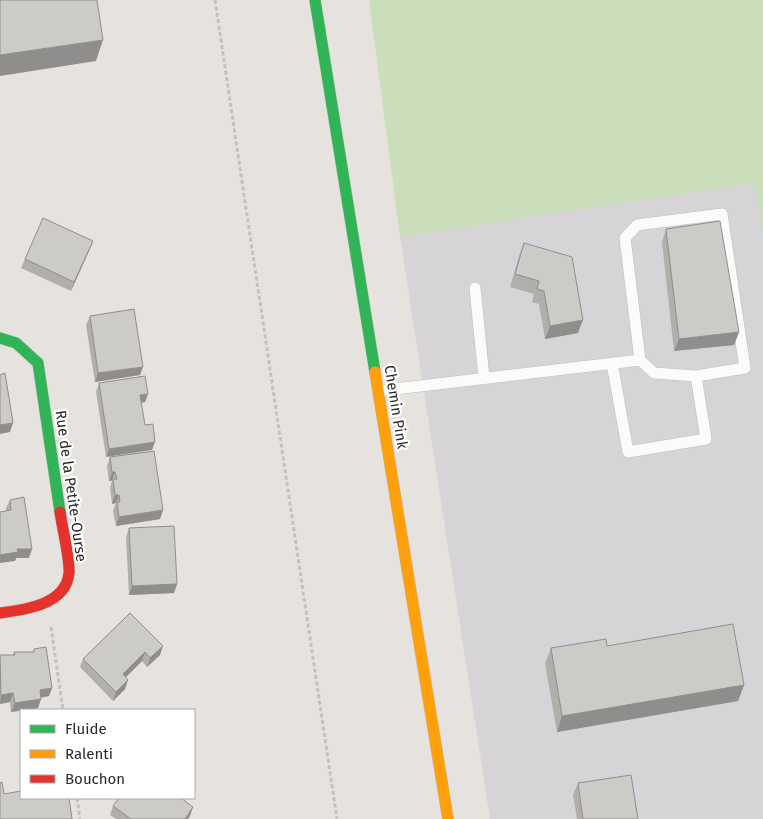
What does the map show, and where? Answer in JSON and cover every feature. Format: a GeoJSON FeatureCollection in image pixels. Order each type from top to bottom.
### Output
{"type":"FeatureCollection","features":[{"type":"Feature","properties":{"kind":"main road","name":"Chemin Pink"},"geometry":{"type":"LineString","coordinates":[[315,0],[448,819]]}},
{"type":"Feature","properties":{"kind":"main road","name":"Rue de la Petite-Ourse"},"geometry":{"type":"LineString","coordinates":[[0,338],[16,343],[38,364],[69,574],[62,590],[49,602]]}},
{"type":"Feature","properties":{"kind":"main road"},"geometry":{"type":"LineString","coordinates":[[0,613],[38,607],[49,602]]}},
{"type":"Feature","properties":{"kind":"lane"},"geometry":{"type":"LineString","coordinates":[[722,214],[745,368],[696,376],[654,373],[640,360],[625,238],[637,225],[722,214]]}},
{"type":"Feature","properties":{"kind":"lane"},"geometry":{"type":"LineString","coordinates":[[475,288],[484,378]]}},
{"type":"Feature","properties":{"kind":"lane"},"geometry":{"type":"LineString","coordinates":[[378,391],[640,360]]}},
{"type":"Feature","properties":{"kind":"lane"},"geometry":{"type":"LineString","coordinates":[[612,363],[628,452],[706,439],[696,376]]}},
{"type":"Feature","properties":{"kind":"path"},"geometry":{"type":"LineString","coordinates":[[215,0],[337,819]]}},
{"type":"Feature","properties":{"kind":"path"},"geometry":{"type":"LineString","coordinates":[[49,602],[52,637],[63,709]]}},
{"type":"Feature","properties":{"kind":"path"},"geometry":{"type":"LineString","coordinates":[[77,799],[80,819]]}},
{"type":"Feature","properties":{"kind":"shaded area"},"geometry":{"type":"Polygon","coordinates":[[[754,183],[763,238],[763,819],[490,819],[400,237],[754,183]]]}},
{"type":"Feature","properties":{"kind":"green space"},"geometry":{"type":"Polygon","coordinates":[[[369,0],[763,0],[763,238],[754,183],[400,237],[369,0]]]}},
{"type":"Feature","properties":{"kind":"building"},"geometry":{"type":"Polygon","coordinates":[[[0,0],[97,0],[103,40],[0,55],[0,0]]]}},
{"type":"Feature","properties":{"kind":"building"},"geometry":{"type":"Polygon","coordinates":[[[43,218],[93,241],[74,282],[25,259],[43,218]]]}},
{"type":"Feature","properties":{"kind":"building"},"geometry":{"type":"Polygon","coordinates":[[[720,221],[739,332],[679,339],[666,229],[720,221]]]}},
{"type":"Feature","properties":{"kind":"building"},"geometry":{"type":"Polygon","coordinates":[[[524,243],[572,257],[583,320],[550,326],[544,291],[537,289],[539,281],[515,274],[524,243]]]}},
{"type":"Feature","properties":{"kind":"building"},"geometry":{"type":"Polygon","coordinates":[[[134,309],[143,367],[98,373],[90,316],[134,309]]]}},
{"type":"Feature","properties":{"kind":"building"},"geometry":{"type":"Polygon","coordinates":[[[5,373],[13,423],[0,425],[0,375],[5,373]]]}},
{"type":"Feature","properties":{"kind":"building"},"geometry":{"type":"Polygon","coordinates":[[[145,376],[148,394],[140,395],[145,425],[153,424],[155,442],[109,449],[99,383],[145,376]]]}},
{"type":"Feature","properties":{"kind":"building"},"geometry":{"type":"Polygon","coordinates":[[[154,451],[163,510],[119,517],[117,502],[120,502],[119,495],[115,495],[113,479],[117,479],[115,472],[112,472],[110,457],[154,451]]]}},
{"type":"Feature","properties":{"kind":"building"},"geometry":{"type":"Polygon","coordinates":[[[24,497],[32,549],[17,549],[18,552],[0,555],[0,512],[11,510],[10,500],[24,497]]]}},
{"type":"Feature","properties":{"kind":"building"},"geometry":{"type":"Polygon","coordinates":[[[174,526],[177,584],[132,586],[129,528],[174,526]]]}},
{"type":"Feature","properties":{"kind":"building"},"geometry":{"type":"Polygon","coordinates":[[[130,613],[163,646],[150,658],[145,652],[123,674],[128,680],[116,692],[83,659],[130,613]]]}},
{"type":"Feature","properties":{"kind":"building"},"geometry":{"type":"Polygon","coordinates":[[[733,624],[744,685],[562,716],[551,648],[606,639],[607,646],[733,624]]]}},
{"type":"Feature","properties":{"kind":"building"},"geometry":{"type":"Polygon","coordinates":[[[46,647],[52,688],[40,690],[41,699],[15,703],[13,693],[1,695],[0,655],[15,655],[14,652],[34,652],[34,649],[46,647]]]}},
{"type":"Feature","properties":{"kind":"building"},"geometry":{"type":"Polygon","coordinates":[[[631,775],[638,819],[583,819],[578,783],[631,775]]]}},
{"type":"Feature","properties":{"kind":"building"},"geometry":{"type":"Polygon","coordinates":[[[2,782],[4,794],[20,791],[20,799],[69,799],[72,819],[0,819],[0,783],[2,782]]]}},
{"type":"Feature","properties":{"kind":"building"},"geometry":{"type":"Polygon","coordinates":[[[118,799],[182,799],[193,807],[185,819],[131,819],[113,806],[118,799]]]}},
{"type":"Feature","properties":{"kind":"traffic: fast"},"geometry":{"type":"LineString","coordinates":[[315,0],[375,372]]}},
{"type":"Feature","properties":{"kind":"traffic: fast"},"geometry":{"type":"LineString","coordinates":[[0,338],[16,343],[38,363],[60,512]]}},
{"type":"Feature","properties":{"kind":"traffic: slow"},"geometry":{"type":"LineString","coordinates":[[375,372],[448,819]]}},
{"type":"Feature","properties":{"kind":"traffic: jam"},"geometry":{"type":"LineString","coordinates":[[0,613],[42,604],[52,599],[66,584],[69,567],[60,512]]}}]}
